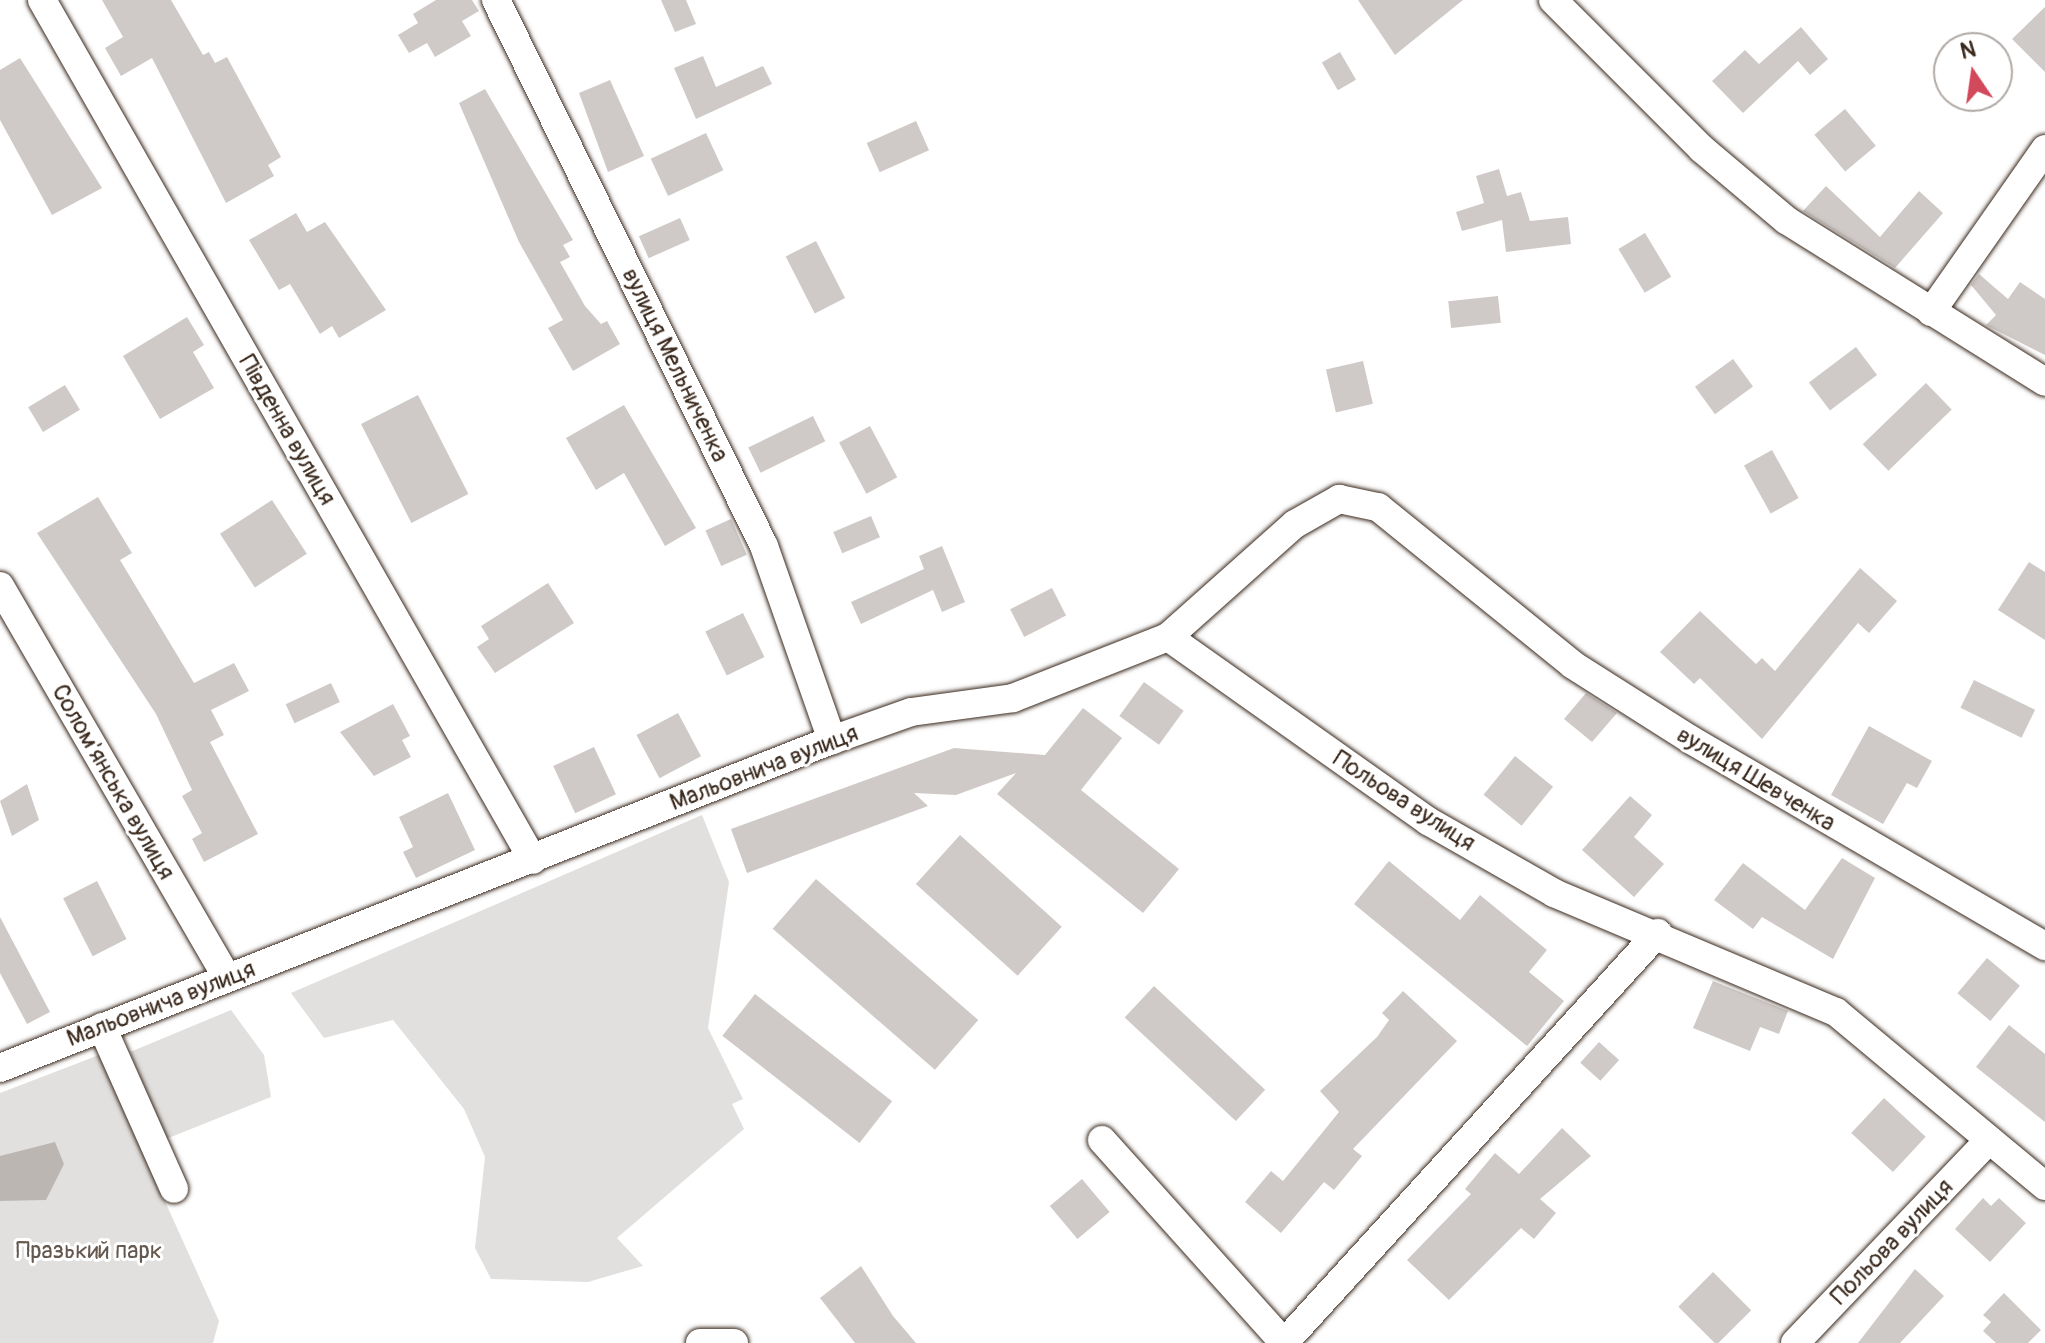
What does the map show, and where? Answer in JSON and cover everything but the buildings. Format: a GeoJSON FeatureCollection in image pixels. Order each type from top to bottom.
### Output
{"type":"FeatureCollection","features":[{"type":"Feature","properties":{"kind":"street","name":"Південна вулиця"},"geometry":{"type":"LineString","coordinates":[[42,0],[533,860]]}},
{"type":"Feature","properties":{"kind":"street","name":"вулиця Мельниченка"},"geometry":{"type":"LineString","coordinates":[[496,0],[764,546],[832,740]]}},
{"type":"Feature","properties":{"kind":"street"},"geometry":{"type":"LineString","coordinates":[[1553,0],[1702,149],[1786,220],[2045,382]]}},
{"type":"Feature","properties":{"kind":"street"},"geometry":{"type":"LineString","coordinates":[[1931,312],[2045,149]]}},
{"type":"Feature","properties":{"kind":"street","name":"Мальовнича вулиця"},"geometry":{"type":"LineString","coordinates":[[0,1068],[832,740],[911,712],[1013,698],[1168,637],[1295,524],[1339,499],[1378,507],[1479,592]]}},
{"type":"Feature","properties":{"kind":"street","name":"Солом'янська вулиця"},"geometry":{"type":"LineString","coordinates":[[0,586],[227,978]]}},
{"type":"Feature","properties":{"kind":"street","name":"вулиця Шевченка"},"geometry":{"type":"LineString","coordinates":[[1479,592],[1678,732],[2045,946]]}},
{"type":"Feature","properties":{"kind":"street","name":"Польова вулиця"},"geometry":{"type":"LineString","coordinates":[[1168,637],[1428,821],[1554,893],[1658,933],[1836,1012],[2045,1186]]}},
{"type":"Feature","properties":{"kind":"street"},"geometry":{"type":"LineString","coordinates":[[1102,1140],[1284,1343],[1658,933]]}},
{"type":"Feature","properties":{"kind":"street"},"geometry":{"type":"LineString","coordinates":[[102,1027],[174,1189]]}},
{"type":"Feature","properties":{"kind":"street","name":"Польова вулиця"},"geometry":{"type":"LineString","coordinates":[[1795,1343],[1989,1140]]}},
{"type":"Feature","properties":{"kind":"street"},"geometry":{"type":"LineString","coordinates":[[700,1343],[734,1343]]}},
{"type":"Feature","properties":{"kind":"green space"},"geometry":{"type":"Polygon","coordinates":[[[702,815],[729,882],[708,1028],[743,1099],[732,1104],[744,1129],[617,1238],[643,1266],[588,1282],[491,1279],[475,1248],[485,1157],[464,1109],[393,1020],[324,1038],[291,993],[702,815]]]}},
{"type":"Feature","properties":{"kind":"green space"},"geometry":{"type":"Polygon","coordinates":[[[231,1010],[264,1055],[271,1097],[166,1139],[130,1052],[231,1010]]]}},
{"type":"Feature","properties":{"kind":"green space","name":"Празький парк"},"geometry":{"type":"Polygon","coordinates":[[[99,1055],[219,1321],[213,1343],[0,1343],[0,1093],[99,1055]]]}},
{"type":"Feature","properties":{"kind":"shaded area"},"geometry":{"type":"Polygon","coordinates":[[[55,1142],[64,1164],[46,1200],[0,1201],[0,1156],[55,1142]]]}}]}
